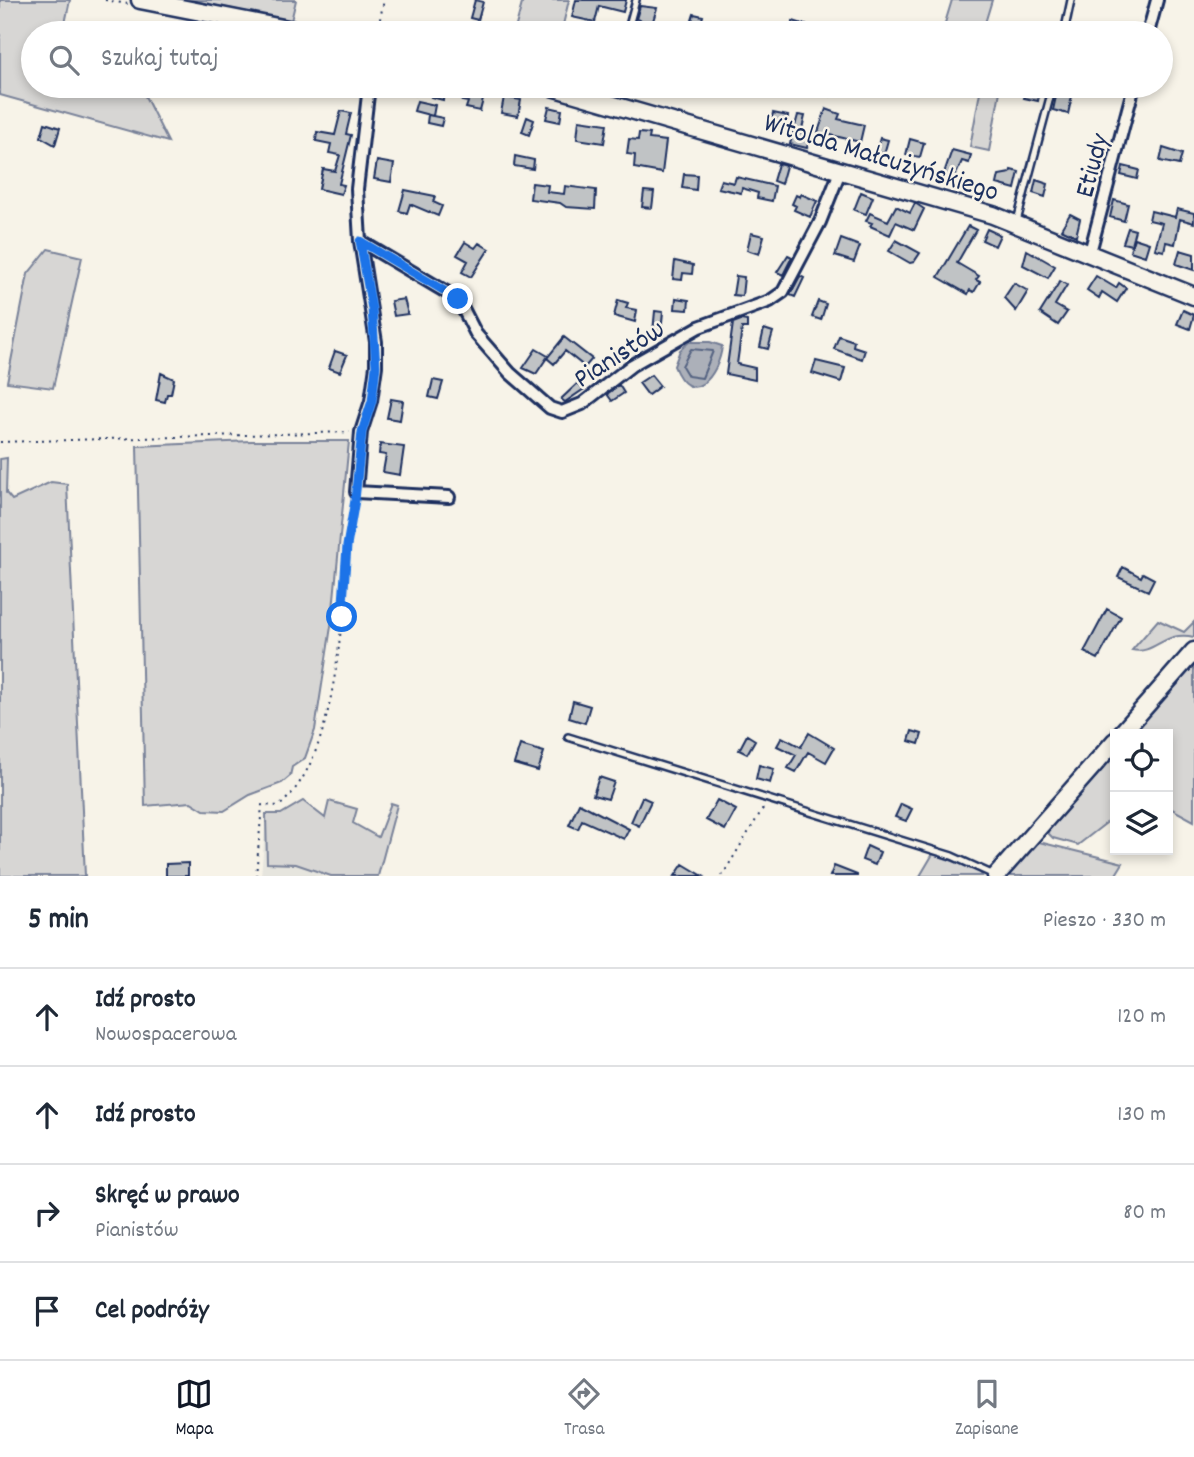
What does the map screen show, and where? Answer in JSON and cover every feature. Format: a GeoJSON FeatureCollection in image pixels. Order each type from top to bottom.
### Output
{"type":"FeatureCollection","features":[{"type":"Feature","properties":{"kind":"street"},"geometry":{"type":"LineString","coordinates":[[141,0],[205,9],[256,21]]}},
{"type":"Feature","properties":{"kind":"street"},"geometry":{"type":"LineString","coordinates":[[1151,21],[1157,0]]}},
{"type":"Feature","properties":{"kind":"street"},"geometry":{"type":"LineString","coordinates":[[368,98],[357,189],[360,241],[376,342],[372,401],[362,432],[356,492],[449,497]]}},
{"type":"Feature","properties":{"kind":"street","name":"Witolda Małcużyńskiego"},"geometry":{"type":"LineString","coordinates":[[593,98],[841,169],[1017,224],[1089,256],[1194,296]]}},
{"type":"Feature","properties":{"kind":"street","name":"Etiudy"},"geometry":{"type":"LineString","coordinates":[[1089,256],[1131,98]]}},
{"type":"Feature","properties":{"kind":"street","name":"Pianistów"},"geometry":{"type":"LineString","coordinates":[[360,241],[458,299],[475,334],[510,373],[550,408],[562,412],[582,404],[632,365],[699,327],[770,301],[783,292],[820,222],[841,169]]}},
{"type":"Feature","properties":{"kind":"street"},"geometry":{"type":"LineString","coordinates":[[1125,729],[1194,651]]}},
{"type":"Feature","properties":{"kind":"street"},"geometry":{"type":"LineString","coordinates":[[996,876],[1110,746]]}},
{"type":"Feature","properties":{"kind":"lane"},"geometry":{"type":"LineString","coordinates":[[630,21],[636,0]]}},
{"type":"Feature","properties":{"kind":"lane"},"geometry":{"type":"LineString","coordinates":[[1067,21],[1071,0]]}},
{"type":"Feature","properties":{"kind":"lane"},"geometry":{"type":"LineString","coordinates":[[608,102],[609,98]]}},
{"type":"Feature","properties":{"kind":"lane"},"geometry":{"type":"LineString","coordinates":[[1017,224],[1050,98]]}},
{"type":"Feature","properties":{"kind":"lane"},"geometry":{"type":"LineString","coordinates":[[568,737],[953,856],[996,876]]}},
{"type":"Feature","properties":{"kind":"path"},"geometry":{"type":"LineString","coordinates":[[380,21],[384,0]]}},
{"type":"Feature","properties":{"kind":"path"},"geometry":{"type":"LineString","coordinates":[[0,442],[362,432]]}},
{"type":"Feature","properties":{"kind":"path"},"geometry":{"type":"LineString","coordinates":[[256,876],[262,805],[279,806],[291,796],[324,729],[342,617],[347,546],[356,492]]}},
{"type":"Feature","properties":{"kind":"path"},"geometry":{"type":"LineString","coordinates":[[722,876],[769,797]]}},
{"type":"Feature","properties":{"kind":"shaded area"},"geometry":{"type":"Polygon","coordinates":[[[0,0],[70,0],[66,21],[21,21],[21,98],[146,98],[168,142],[0,95],[0,0]]]}},
{"type":"Feature","properties":{"kind":"shaded area"},"geometry":{"type":"Polygon","coordinates":[[[189,0],[296,0],[291,21],[189,0]]]}},
{"type":"Feature","properties":{"kind":"shaded area"},"geometry":{"type":"Polygon","coordinates":[[[523,0],[569,0],[564,21],[517,21],[523,0]]]}},
{"type":"Feature","properties":{"kind":"shaded area"},"geometry":{"type":"Polygon","coordinates":[[[952,0],[992,0],[986,21],[946,21],[952,0]]]}},
{"type":"Feature","properties":{"kind":"shaded area"},"geometry":{"type":"Polygon","coordinates":[[[979,98],[999,98],[989,151],[970,147],[979,98]]]}},
{"type":"Feature","properties":{"kind":"shaded area"},"geometry":{"type":"Polygon","coordinates":[[[48,249],[82,257],[53,388],[7,382],[28,274],[48,249]]]}},
{"type":"Feature","properties":{"kind":"shaded area"},"geometry":{"type":"Polygon","coordinates":[[[251,441],[349,441],[332,620],[315,730],[305,758],[292,767],[290,776],[282,783],[250,795],[224,811],[204,810],[191,802],[145,806],[137,446],[251,441]]]}},
{"type":"Feature","properties":{"kind":"shaded area"},"geometry":{"type":"Polygon","coordinates":[[[7,458],[6,493],[12,500],[51,482],[67,484],[85,876],[0,876],[0,459],[7,458]]]}},
{"type":"Feature","properties":{"kind":"shaded area"},"geometry":{"type":"Polygon","coordinates":[[[1158,620],[1184,632],[1194,622],[1194,637],[1175,637],[1147,649],[1132,650],[1158,620]]]}},
{"type":"Feature","properties":{"kind":"shaded area"},"geometry":{"type":"Polygon","coordinates":[[[1194,665],[1194,821],[1173,810],[1173,729],[1137,729],[1194,665]]]}},
{"type":"Feature","properties":{"kind":"shaded area"},"geometry":{"type":"Polygon","coordinates":[[[1110,761],[1110,820],[1078,845],[1053,838],[1047,832],[1110,761]]]}},
{"type":"Feature","properties":{"kind":"shaded area"},"geometry":{"type":"Polygon","coordinates":[[[303,801],[325,818],[329,801],[357,809],[353,823],[378,837],[391,803],[397,805],[378,876],[331,876],[296,864],[267,863],[266,814],[281,814],[303,801]]]}},
{"type":"Feature","properties":{"kind":"shaded area"},"geometry":{"type":"Polygon","coordinates":[[[266,818],[341,876],[261,876],[266,818]]]}},
{"type":"Feature","properties":{"kind":"shaded area"},"geometry":{"type":"Polygon","coordinates":[[[1039,842],[1123,863],[1115,876],[1008,876],[1039,842]]]}},
{"type":"Feature","properties":{"kind":"shaded area"},"geometry":{"type":"Polygon","coordinates":[[[933,854],[979,870],[982,876],[920,876],[933,854]]]}},
{"type":"Feature","properties":{"kind":"water"},"geometry":{"type":"Polygon","coordinates":[[[689,342],[710,342],[722,346],[716,368],[710,377],[696,386],[688,385],[681,379],[674,366],[680,350],[689,342]]]}},
{"type":"Feature","properties":{"kind":"building"},"geometry":{"type":"Polygon","coordinates":[[[475,0],[483,2],[478,20],[470,18],[475,0]]]}},
{"type":"Feature","properties":{"kind":"building"},"geometry":{"type":"Polygon","coordinates":[[[576,0],[626,0],[623,12],[599,6],[595,21],[572,17],[576,0]]]}},
{"type":"Feature","properties":{"kind":"building"},"geometry":{"type":"Polygon","coordinates":[[[640,6],[657,8],[653,21],[636,19],[640,6]]]}},
{"type":"Feature","properties":{"kind":"building"},"geometry":{"type":"Polygon","coordinates":[[[694,14],[703,16],[702,21],[692,21],[694,14]]]}},
{"type":"Feature","properties":{"kind":"building"},"geometry":{"type":"Polygon","coordinates":[[[463,98],[483,98],[480,111],[466,108],[468,102],[462,101],[463,98]]]}},
{"type":"Feature","properties":{"kind":"building"},"geometry":{"type":"Polygon","coordinates":[[[504,98],[521,100],[518,116],[501,113],[504,98]]]}},
{"type":"Feature","properties":{"kind":"building"},"geometry":{"type":"Polygon","coordinates":[[[1056,98],[1072,98],[1068,114],[1053,110],[1056,98]]]}},
{"type":"Feature","properties":{"kind":"building"},"geometry":{"type":"Polygon","coordinates":[[[417,101],[435,105],[433,116],[414,111],[417,101]]]}},
{"type":"Feature","properties":{"kind":"building"},"geometry":{"type":"Polygon","coordinates":[[[549,107],[562,110],[560,122],[546,119],[549,107]]]}},
{"type":"Feature","properties":{"kind":"building"},"geometry":{"type":"Polygon","coordinates":[[[826,109],[840,114],[838,119],[864,125],[860,142],[818,132],[826,109]]]}},
{"type":"Feature","properties":{"kind":"building"},"geometry":{"type":"Polygon","coordinates":[[[341,111],[351,113],[346,134],[351,135],[339,184],[344,185],[341,194],[319,189],[323,169],[335,171],[340,155],[329,153],[331,144],[316,141],[317,132],[335,135],[341,111]]]}},
{"type":"Feature","properties":{"kind":"building"},"geometry":{"type":"Polygon","coordinates":[[[773,113],[788,116],[785,129],[770,125],[773,113]]]}},
{"type":"Feature","properties":{"kind":"building"},"geometry":{"type":"Polygon","coordinates":[[[428,115],[443,118],[441,126],[427,123],[428,115]]]}},
{"type":"Feature","properties":{"kind":"building"},"geometry":{"type":"Polygon","coordinates":[[[798,115],[805,116],[801,133],[810,135],[807,148],[790,144],[798,115]]]}},
{"type":"Feature","properties":{"kind":"building"},"geometry":{"type":"Polygon","coordinates":[[[527,117],[534,120],[529,135],[522,132],[527,117]]]}},
{"type":"Feature","properties":{"kind":"building"},"geometry":{"type":"Polygon","coordinates":[[[579,120],[607,124],[604,143],[577,139],[579,120]]]}},
{"type":"Feature","properties":{"kind":"building"},"geometry":{"type":"Polygon","coordinates":[[[45,123],[60,128],[55,145],[41,137],[45,123]]]}},
{"type":"Feature","properties":{"kind":"building"},"geometry":{"type":"Polygon","coordinates":[[[639,133],[650,134],[649,139],[666,141],[662,173],[634,168],[635,155],[627,154],[629,139],[638,140],[639,133]]]}},
{"type":"Feature","properties":{"kind":"building"},"geometry":{"type":"Polygon","coordinates":[[[880,138],[888,140],[884,154],[876,152],[880,138]]]}},
{"type":"Feature","properties":{"kind":"building"},"geometry":{"type":"Polygon","coordinates":[[[910,139],[924,143],[920,157],[906,155],[910,139]]]}},
{"type":"Feature","properties":{"kind":"building"},"geometry":{"type":"Polygon","coordinates":[[[1163,148],[1182,154],[1179,165],[1160,161],[1163,148]]]}},
{"type":"Feature","properties":{"kind":"building"},"geometry":{"type":"Polygon","coordinates":[[[952,150],[971,155],[969,163],[962,161],[954,179],[943,176],[952,150]]]}},
{"type":"Feature","properties":{"kind":"building"},"geometry":{"type":"Polygon","coordinates":[[[515,156],[534,160],[533,169],[514,166],[515,156]]]}},
{"type":"Feature","properties":{"kind":"building"},"geometry":{"type":"Polygon","coordinates":[[[377,161],[394,164],[391,182],[374,179],[377,161]]]}},
{"type":"Feature","properties":{"kind":"building"},"geometry":{"type":"Polygon","coordinates":[[[778,164],[786,166],[781,184],[773,181],[778,164]]]}},
{"type":"Feature","properties":{"kind":"building"},"geometry":{"type":"Polygon","coordinates":[[[1123,166],[1139,170],[1137,179],[1121,175],[1123,166]]]}},
{"type":"Feature","properties":{"kind":"building"},"geometry":{"type":"Polygon","coordinates":[[[1011,170],[1019,172],[1015,189],[997,184],[999,175],[1010,173],[1011,170]]]}},
{"type":"Feature","properties":{"kind":"building"},"geometry":{"type":"Polygon","coordinates":[[[684,174],[697,175],[696,190],[682,188],[684,174]]]}},
{"type":"Feature","properties":{"kind":"building"},"geometry":{"type":"Polygon","coordinates":[[[736,177],[775,186],[772,201],[757,198],[758,193],[742,188],[741,193],[718,188],[721,180],[734,183],[736,177]]]}},
{"type":"Feature","properties":{"kind":"building"},"geometry":{"type":"Polygon","coordinates":[[[1036,180],[1048,184],[1045,197],[1033,193],[1036,180]]]}},
{"type":"Feature","properties":{"kind":"building"},"geometry":{"type":"Polygon","coordinates":[[[532,183],[548,185],[547,192],[564,194],[565,186],[596,190],[595,209],[566,207],[560,203],[530,199],[532,183]]]}},
{"type":"Feature","properties":{"kind":"building"},"geometry":{"type":"Polygon","coordinates":[[[405,190],[435,196],[433,202],[442,206],[438,216],[410,204],[407,213],[399,211],[405,190]]]}},
{"type":"Feature","properties":{"kind":"building"},"geometry":{"type":"Polygon","coordinates":[[[644,191],[654,192],[652,208],[642,207],[644,191]]]}},
{"type":"Feature","properties":{"kind":"building"},"geometry":{"type":"Polygon","coordinates":[[[861,192],[873,197],[866,214],[854,210],[861,192]]]}},
{"type":"Feature","properties":{"kind":"building"},"geometry":{"type":"Polygon","coordinates":[[[801,194],[817,201],[810,217],[794,210],[796,206],[792,204],[796,195],[800,197],[801,194]]]}},
{"type":"Feature","properties":{"kind":"building"},"geometry":{"type":"Polygon","coordinates":[[[1114,200],[1128,204],[1124,221],[1110,217],[1114,200]]]}},
{"type":"Feature","properties":{"kind":"building"},"geometry":{"type":"Polygon","coordinates":[[[915,203],[924,209],[914,230],[896,222],[890,235],[870,226],[872,223],[866,221],[870,213],[888,221],[896,206],[910,213],[915,203]]]}},
{"type":"Feature","properties":{"kind":"building"},"geometry":{"type":"Polygon","coordinates":[[[1177,209],[1194,213],[1194,223],[1180,219],[1175,244],[1166,242],[1164,251],[1155,249],[1162,223],[1149,220],[1151,211],[1175,217],[1177,209]]]}},
{"type":"Feature","properties":{"kind":"building"},"geometry":{"type":"Polygon","coordinates":[[[1070,214],[1080,219],[1076,236],[1061,229],[1070,214]]]}},
{"type":"Feature","properties":{"kind":"building"},"geometry":{"type":"Polygon","coordinates":[[[968,226],[976,230],[957,263],[979,276],[976,280],[980,282],[974,292],[970,290],[968,294],[938,277],[968,226]]]}},
{"type":"Feature","properties":{"kind":"building"},"geometry":{"type":"Polygon","coordinates":[[[1128,228],[1135,230],[1131,245],[1123,243],[1128,228]]]}},
{"type":"Feature","properties":{"kind":"building"},"geometry":{"type":"Polygon","coordinates":[[[987,229],[1000,235],[995,246],[982,240],[987,229]]]}},
{"type":"Feature","properties":{"kind":"building"},"geometry":{"type":"Polygon","coordinates":[[[751,233],[764,236],[759,254],[747,250],[751,233]]]}},
{"type":"Feature","properties":{"kind":"building"},"geometry":{"type":"Polygon","coordinates":[[[1134,238],[1149,243],[1145,256],[1130,251],[1134,238]]]}},
{"type":"Feature","properties":{"kind":"building"},"geometry":{"type":"Polygon","coordinates":[[[841,239],[860,246],[854,262],[835,256],[841,239]]]}},
{"type":"Feature","properties":{"kind":"building"},"geometry":{"type":"Polygon","coordinates":[[[896,240],[920,253],[914,262],[910,263],[889,251],[896,240]]]}},
{"type":"Feature","properties":{"kind":"building"},"geometry":{"type":"Polygon","coordinates":[[[465,242],[475,248],[479,243],[489,249],[471,277],[462,272],[468,261],[457,255],[465,242]]]}},
{"type":"Feature","properties":{"kind":"building"},"geometry":{"type":"Polygon","coordinates":[[[1027,250],[1055,266],[1048,278],[1023,265],[1027,250]]]}},
{"type":"Feature","properties":{"kind":"building"},"geometry":{"type":"Polygon","coordinates":[[[1180,250],[1194,254],[1194,270],[1176,264],[1180,250]]]}},
{"type":"Feature","properties":{"kind":"building"},"geometry":{"type":"Polygon","coordinates":[[[788,255],[792,257],[783,275],[777,272],[788,255]]]}},
{"type":"Feature","properties":{"kind":"building"},"geometry":{"type":"Polygon","coordinates":[[[675,261],[693,265],[692,274],[683,273],[682,280],[673,279],[675,261]]]}},
{"type":"Feature","properties":{"kind":"building"},"geometry":{"type":"Polygon","coordinates":[[[736,276],[744,277],[742,296],[733,295],[736,276]]]}},
{"type":"Feature","properties":{"kind":"building"},"geometry":{"type":"Polygon","coordinates":[[[800,276],[804,278],[795,297],[790,295],[800,276]]]}},
{"type":"Feature","properties":{"kind":"building"},"geometry":{"type":"Polygon","coordinates":[[[1096,276],[1116,288],[1119,283],[1126,288],[1117,302],[1102,292],[1099,298],[1087,290],[1096,276]]]}},
{"type":"Feature","properties":{"kind":"building"},"geometry":{"type":"Polygon","coordinates":[[[1060,281],[1067,285],[1055,305],[1067,312],[1058,325],[1040,313],[1060,281]]]}},
{"type":"Feature","properties":{"kind":"building"},"geometry":{"type":"Polygon","coordinates":[[[1014,283],[1028,291],[1016,311],[1004,298],[1014,283]]]}},
{"type":"Feature","properties":{"kind":"building"},"geometry":{"type":"Polygon","coordinates":[[[676,298],[689,300],[688,310],[675,309],[676,298]]]}},
{"type":"Feature","properties":{"kind":"building"},"geometry":{"type":"Polygon","coordinates":[[[404,299],[408,314],[394,316],[391,301],[404,299]]]}},
{"type":"Feature","properties":{"kind":"building"},"geometry":{"type":"Polygon","coordinates":[[[618,300],[628,303],[626,308],[637,310],[635,322],[614,316],[618,300]]]}},
{"type":"Feature","properties":{"kind":"building"},"geometry":{"type":"Polygon","coordinates":[[[818,301],[826,304],[821,320],[812,317],[818,301]]]}},
{"type":"Feature","properties":{"kind":"building"},"geometry":{"type":"Polygon","coordinates":[[[1183,310],[1194,315],[1190,329],[1177,324],[1183,310]]]}},
{"type":"Feature","properties":{"kind":"building"},"geometry":{"type":"Polygon","coordinates":[[[655,311],[663,312],[661,332],[653,332],[655,311]]]}},
{"type":"Feature","properties":{"kind":"building"},"geometry":{"type":"Polygon","coordinates":[[[747,321],[747,328],[742,328],[737,364],[755,368],[755,380],[726,374],[733,323],[747,321]]]}},
{"type":"Feature","properties":{"kind":"building"},"geometry":{"type":"Polygon","coordinates":[[[764,329],[773,332],[768,349],[760,347],[764,329]]]}},
{"type":"Feature","properties":{"kind":"building"},"geometry":{"type":"Polygon","coordinates":[[[839,336],[854,341],[853,346],[865,350],[862,359],[834,349],[839,336]]]}},
{"type":"Feature","properties":{"kind":"building"},"geometry":{"type":"Polygon","coordinates":[[[564,337],[592,359],[585,367],[565,351],[554,364],[547,358],[564,337]]]}},
{"type":"Feature","properties":{"kind":"building"},"geometry":{"type":"Polygon","coordinates":[[[536,349],[548,356],[536,374],[523,368],[536,349]]]}},
{"type":"Feature","properties":{"kind":"building"},"geometry":{"type":"Polygon","coordinates":[[[335,351],[347,355],[340,372],[329,368],[335,351]]]}},
{"type":"Feature","properties":{"kind":"building"},"geometry":{"type":"Polygon","coordinates":[[[816,361],[845,368],[841,382],[812,373],[816,361]]]}},
{"type":"Feature","properties":{"kind":"building"},"geometry":{"type":"Polygon","coordinates":[[[161,373],[174,379],[171,394],[167,394],[165,402],[156,400],[161,373]]]}},
{"type":"Feature","properties":{"kind":"building"},"geometry":{"type":"Polygon","coordinates":[[[651,375],[660,386],[648,395],[639,383],[651,375]]]}},
{"type":"Feature","properties":{"kind":"building"},"geometry":{"type":"Polygon","coordinates":[[[433,380],[443,382],[438,399],[429,397],[433,380]]]}},
{"type":"Feature","properties":{"kind":"building"},"geometry":{"type":"Polygon","coordinates":[[[578,383],[584,389],[565,402],[561,399],[578,383]]]}},
{"type":"Feature","properties":{"kind":"building"},"geometry":{"type":"Polygon","coordinates":[[[619,385],[624,393],[612,401],[607,394],[619,385]]]}},
{"type":"Feature","properties":{"kind":"building"},"geometry":{"type":"Polygon","coordinates":[[[391,399],[403,401],[400,420],[387,418],[391,399]]]}},
{"type":"Feature","properties":{"kind":"building"},"geometry":{"type":"Polygon","coordinates":[[[380,444],[404,447],[400,475],[383,472],[386,455],[379,454],[380,444]]]}},
{"type":"Feature","properties":{"kind":"building"},"geometry":{"type":"Polygon","coordinates":[[[1123,567],[1141,577],[1143,573],[1154,579],[1148,591],[1118,577],[1123,567]]]}},
{"type":"Feature","properties":{"kind":"building"},"geometry":{"type":"Polygon","coordinates":[[[1107,609],[1121,617],[1098,659],[1084,652],[1107,609]]]}},
{"type":"Feature","properties":{"kind":"building"},"geometry":{"type":"Polygon","coordinates":[[[573,701],[590,706],[585,723],[569,718],[573,701]]]}},
{"type":"Feature","properties":{"kind":"building"},"geometry":{"type":"Polygon","coordinates":[[[912,731],[922,734],[919,744],[909,741],[912,731]]]}},
{"type":"Feature","properties":{"kind":"building"},"geometry":{"type":"Polygon","coordinates":[[[809,733],[834,748],[826,762],[808,752],[796,772],[788,768],[796,755],[777,746],[782,737],[801,747],[809,733]]]}},
{"type":"Feature","properties":{"kind":"building"},"geometry":{"type":"Polygon","coordinates":[[[747,735],[755,740],[747,754],[739,750],[747,735]]]}},
{"type":"Feature","properties":{"kind":"building"},"geometry":{"type":"Polygon","coordinates":[[[520,745],[544,752],[538,771],[514,764],[520,745]]]}},
{"type":"Feature","properties":{"kind":"building"},"geometry":{"type":"Polygon","coordinates":[[[759,765],[774,769],[770,783],[756,779],[759,765]]]}},
{"type":"Feature","properties":{"kind":"building"},"geometry":{"type":"Polygon","coordinates":[[[599,777],[614,782],[608,799],[593,795],[599,777]]]}},
{"type":"Feature","properties":{"kind":"building"},"geometry":{"type":"Polygon","coordinates":[[[642,797],[651,801],[639,826],[631,822],[642,797]]]}},
{"type":"Feature","properties":{"kind":"building"},"geometry":{"type":"Polygon","coordinates":[[[717,800],[736,810],[725,830],[706,820],[717,800]]]}},
{"type":"Feature","properties":{"kind":"building"},"geometry":{"type":"Polygon","coordinates":[[[579,803],[629,829],[624,839],[582,820],[578,829],[569,825],[579,803]]]}},
{"type":"Feature","properties":{"kind":"building"},"geometry":{"type":"Polygon","coordinates":[[[901,804],[912,809],[906,821],[895,817],[901,804]]]}},
{"type":"Feature","properties":{"kind":"building"},"geometry":{"type":"Polygon","coordinates":[[[867,846],[880,852],[875,865],[862,860],[867,846]]]}},
{"type":"Feature","properties":{"kind":"building"},"geometry":{"type":"Polygon","coordinates":[[[188,863],[188,876],[166,876],[166,864],[188,863]]]}},
{"type":"Feature","properties":{"kind":"building"},"geometry":{"type":"Polygon","coordinates":[[[683,864],[703,876],[675,876],[683,864]]]}},
{"type":"Feature","properties":{"kind":"building"},"geometry":{"type":"Polygon","coordinates":[[[834,866],[857,875],[857,876],[830,876],[834,866]]]}},
{"type":"Feature","properties":{"kind":"route"},"geometry":{"type":"LineString","coordinates":[[342,617],[345,600],[344,573],[362,432],[372,401],[376,366],[372,309],[360,241],[458,299]]}}]}
